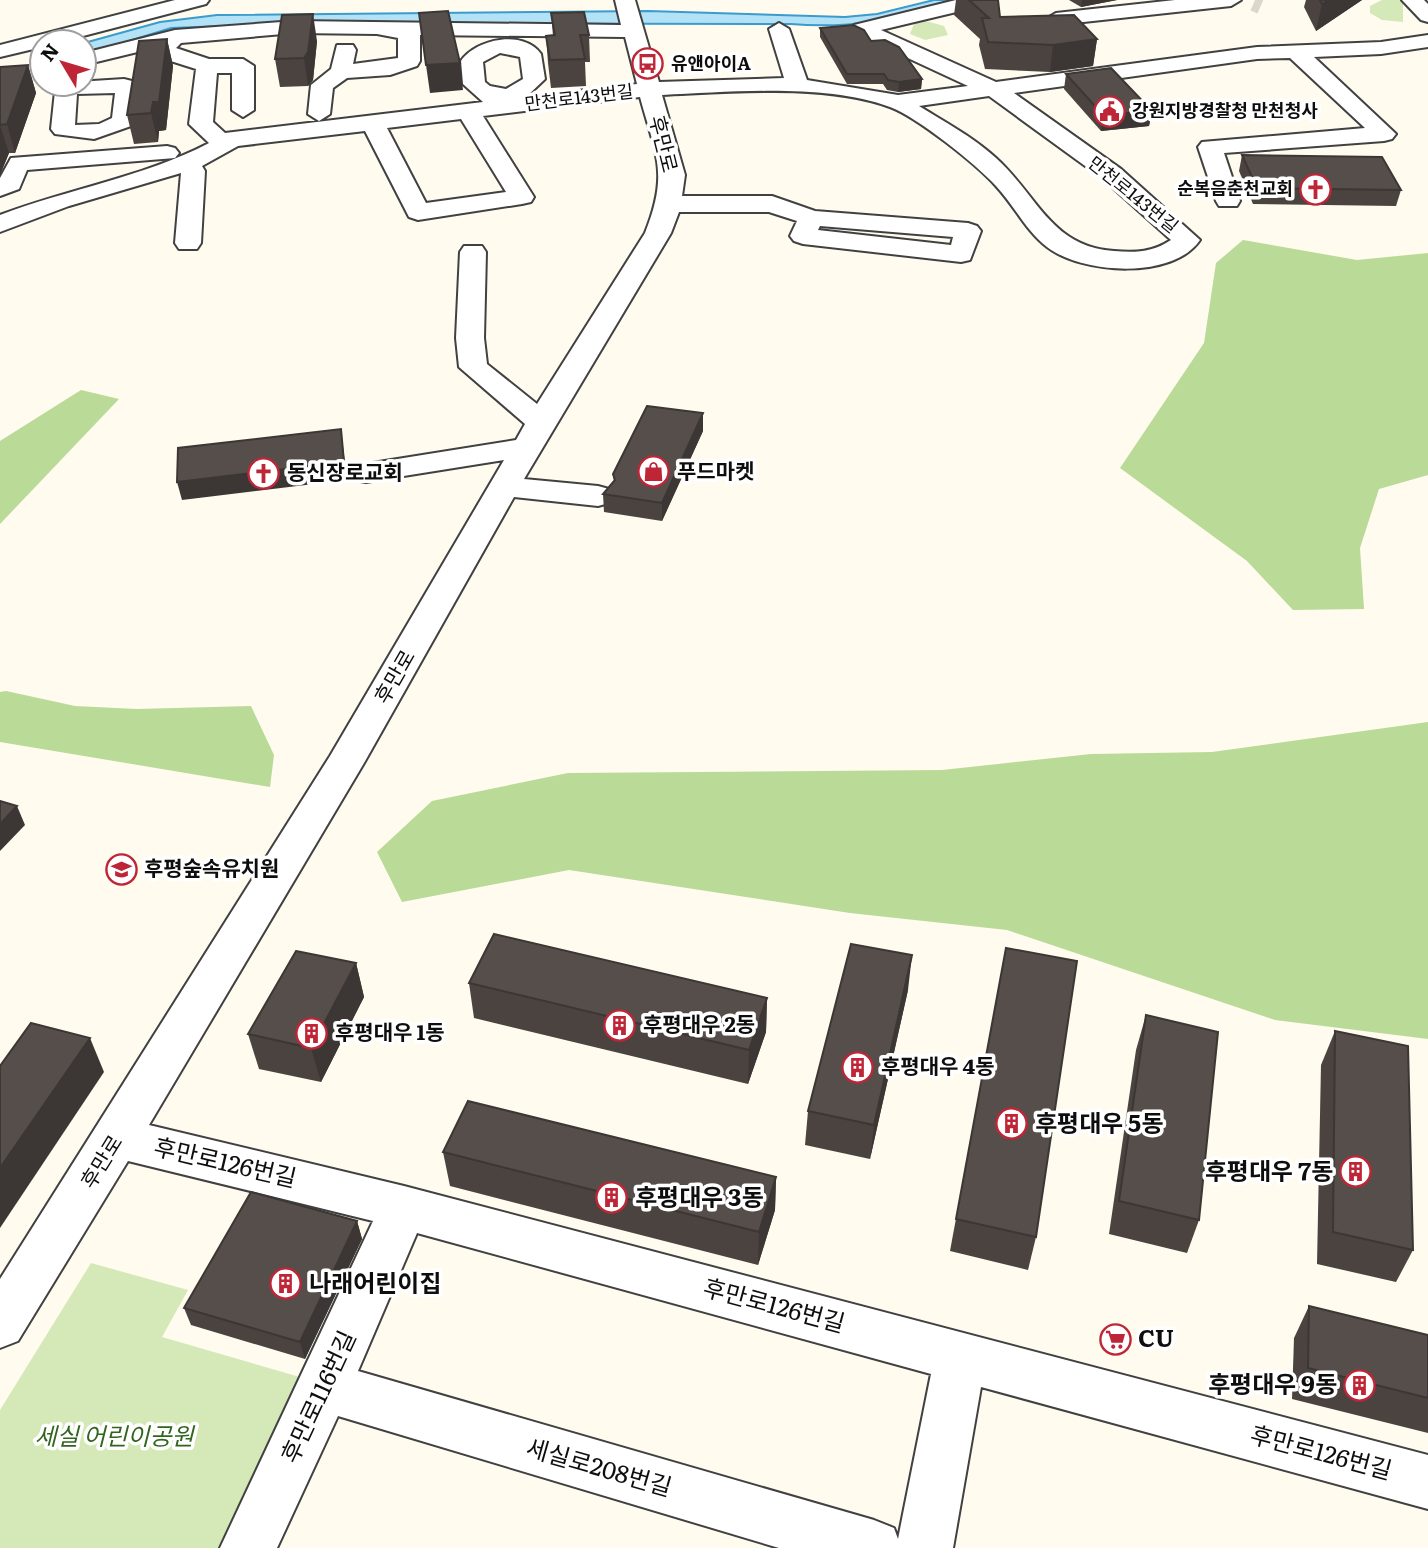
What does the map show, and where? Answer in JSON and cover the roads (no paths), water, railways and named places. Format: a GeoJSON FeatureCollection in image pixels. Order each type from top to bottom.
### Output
{"type":"FeatureCollection","features":[{"type":"Feature","properties":{"kind":"street"},"geometry":{"type":"LineString","coordinates":[[174,30],[199,0]]}},
{"type":"Feature","properties":{"kind":"street"},"geometry":{"type":"LineString","coordinates":[[969,0],[962,5],[861,29],[995,90]]}},
{"type":"Feature","properties":{"kind":"street"},"geometry":{"type":"LineString","coordinates":[[1056,19],[1113,6],[1230,0]]}},
{"type":"Feature","properties":{"kind":"street"},"geometry":{"type":"LineString","coordinates":[[1412,0],[1428,16]]}},
{"type":"Feature","properties":{"kind":"street"},"geometry":{"type":"LineString","coordinates":[[1113,6],[1143,32]]}},
{"type":"Feature","properties":{"kind":"street"},"geometry":{"type":"LineString","coordinates":[[98,55],[174,30],[629,17]]}},
{"type":"Feature","properties":{"kind":"street","name":"후만로"},"geometry":{"type":"LineString","coordinates":[[0,1324],[117,1138],[208,984],[345,763],[534,434],[658,233],[669,204],[673,175],[629,17]]}},
{"type":"Feature","properties":{"kind":"street"},"geometry":{"type":"LineString","coordinates":[[0,51],[86,19],[174,30],[407,31],[409,61],[390,68],[341,72],[322,85],[319,114]]}},
{"type":"Feature","properties":{"kind":"street"},"geometry":{"type":"LineString","coordinates":[[341,72],[348,29]]}},
{"type":"Feature","properties":{"kind":"street"},"geometry":{"type":"LineString","coordinates":[[779,29],[798,86]]}},
{"type":"Feature","properties":{"kind":"street"},"geometry":{"type":"LineString","coordinates":[[174,30],[206,66],[201,124]]}},
{"type":"Feature","properties":{"kind":"street","name":"만천로143번길"},"geometry":{"type":"LineString","coordinates":[[0,224],[60,201],[189,163],[221,146],[373,124],[649,89],[798,86],[834,89],[898,102],[1295,51],[1381,48],[1428,41]]}},
{"type":"Feature","properties":{"kind":"street"},"geometry":{"type":"LineString","coordinates":[[1161,46],[1172,57],[1172,66]]}},
{"type":"Feature","properties":{"kind":"street"},"geometry":{"type":"LineString","coordinates":[[1228,201],[1210,147],[1384,134],[1295,51]]}},
{"type":"Feature","properties":{"kind":"street"},"geometry":{"type":"LineString","coordinates":[[206,66],[235,64],[244,68],[243,110]]}},
{"type":"Feature","properties":{"kind":"street"},"geometry":{"type":"LineString","coordinates":[[61,98],[61,127],[77,132],[108,129],[122,121],[126,88],[116,84],[100,85],[96,120]]}},
{"type":"Feature","properties":{"kind":"street","name":"만천로143번길"},"geometry":{"type":"LineString","coordinates":[[898,102],[988,164],[1063,250],[1098,260],[1151,261],[1169,254],[1187,240],[1112,174],[995,90]]}},
{"type":"Feature","properties":{"kind":"street"},"geometry":{"type":"LineString","coordinates":[[201,124],[508,96]]}},
{"type":"Feature","properties":{"kind":"street"},"geometry":{"type":"LineString","coordinates":[[373,124],[418,212],[522,197],[469,113]]}},
{"type":"Feature","properties":{"kind":"street"},"geometry":{"type":"LineString","coordinates":[[0,189],[10,184],[17,165],[22,163],[221,146],[219,140],[201,124]]}},
{"type":"Feature","properties":{"kind":"street"},"geometry":{"type":"LineString","coordinates":[[188,243],[193,171],[189,163]]}},
{"type":"Feature","properties":{"kind":"street"},"geometry":{"type":"LineString","coordinates":[[669,204],[772,204],[811,218],[968,231],[961,254],[803,236],[811,218]]}},
{"type":"Feature","properties":{"kind":"street"},"geometry":{"type":"LineString","coordinates":[[366,473],[534,434],[473,367],[470,338],[473,252]]}},
{"type":"Feature","properties":{"kind":"street"},"geometry":{"type":"LineString","coordinates":[[504,487],[598,496]]}},
{"type":"Feature","properties":{"kind":"street","name":"후만로126번길"},"geometry":{"type":"LineString","coordinates":[[117,1138],[293,1178],[404,1207],[1428,1482]]}},
{"type":"Feature","properties":{"kind":"street","name":"후만로116번길"},"geometry":{"type":"LineString","coordinates":[[248,1548],[325,1388],[404,1207]]}},
{"type":"Feature","properties":{"kind":"street"},"geometry":{"type":"LineString","coordinates":[[925,1548],[961,1356]]}},
{"type":"Feature","properties":{"kind":"street","name":"세실로208번길"},"geometry":{"type":"LineString","coordinates":[[325,1388],[874,1548]]}},
{"type":"Feature","properties":{"kind":"water"},"geometry":{"type":"Polygon","coordinates":[[[934,0],[953,0],[893,18],[833,25],[297,23],[171,28],[98,51],[98,39],[160,22],[217,15],[648,11],[845,17],[877,14],[934,0]]]}},
{"type":"Feature","properties":{"kind":"tunnel"},"geometry":{"type":"LineString","coordinates":[[1255,0],[1262,3]]}},
{"type":"Feature","properties":{"kind":"place","name":"유앤아이A"},"geometry":{"type":"Point","coordinates":[648,64]}},
{"type":"Feature","properties":{"kind":"place","name":"강원지방경찰청 만천청사"},"geometry":{"type":"Point","coordinates":[1109,111]}},
{"type":"Feature","properties":{"kind":"place","name":"순복음춘천교회"},"geometry":{"type":"Point","coordinates":[1316,189]}},
{"type":"Feature","properties":{"kind":"place","name":"푸드마켓"},"geometry":{"type":"Point","coordinates":[654,472]}},
{"type":"Feature","properties":{"kind":"place","name":"동신장로교회"},"geometry":{"type":"Point","coordinates":[264,473]}},
{"type":"Feature","properties":{"kind":"place","name":"후평숲속유치원"},"geometry":{"type":"Point","coordinates":[121,869]}},
{"type":"Feature","properties":{"kind":"place","name":"후평대우 2동"},"geometry":{"type":"Point","coordinates":[620,1025]}},
{"type":"Feature","properties":{"kind":"place","name":"후평대우 1동"},"geometry":{"type":"Point","coordinates":[312,1033]}},
{"type":"Feature","properties":{"kind":"place","name":"후평대우 4동"},"geometry":{"type":"Point","coordinates":[858,1067]}},
{"type":"Feature","properties":{"kind":"place","name":"후평대우 5동"},"geometry":{"type":"Point","coordinates":[1012,1124]}},
{"type":"Feature","properties":{"kind":"place","name":"후평대우 7동"},"geometry":{"type":"Point","coordinates":[1356,1172]}},
{"type":"Feature","properties":{"kind":"place","name":"후평대우 3동"},"geometry":{"type":"Point","coordinates":[612,1198]}},
{"type":"Feature","properties":{"kind":"place","name":"나래어린이집"},"geometry":{"type":"Point","coordinates":[286,1284]}},
{"type":"Feature","properties":{"kind":"place","name":"CU"},"geometry":{"type":"Point","coordinates":[1115,1339]}},
{"type":"Feature","properties":{"kind":"place","name":"후평대우 9동"},"geometry":{"type":"Point","coordinates":[1360,1385]}},
{"type":"Feature","properties":{"kind":"park label","name":"세실 어린이공원"},"geometry":{"type":"Point","coordinates":[114,1437]}}]}
